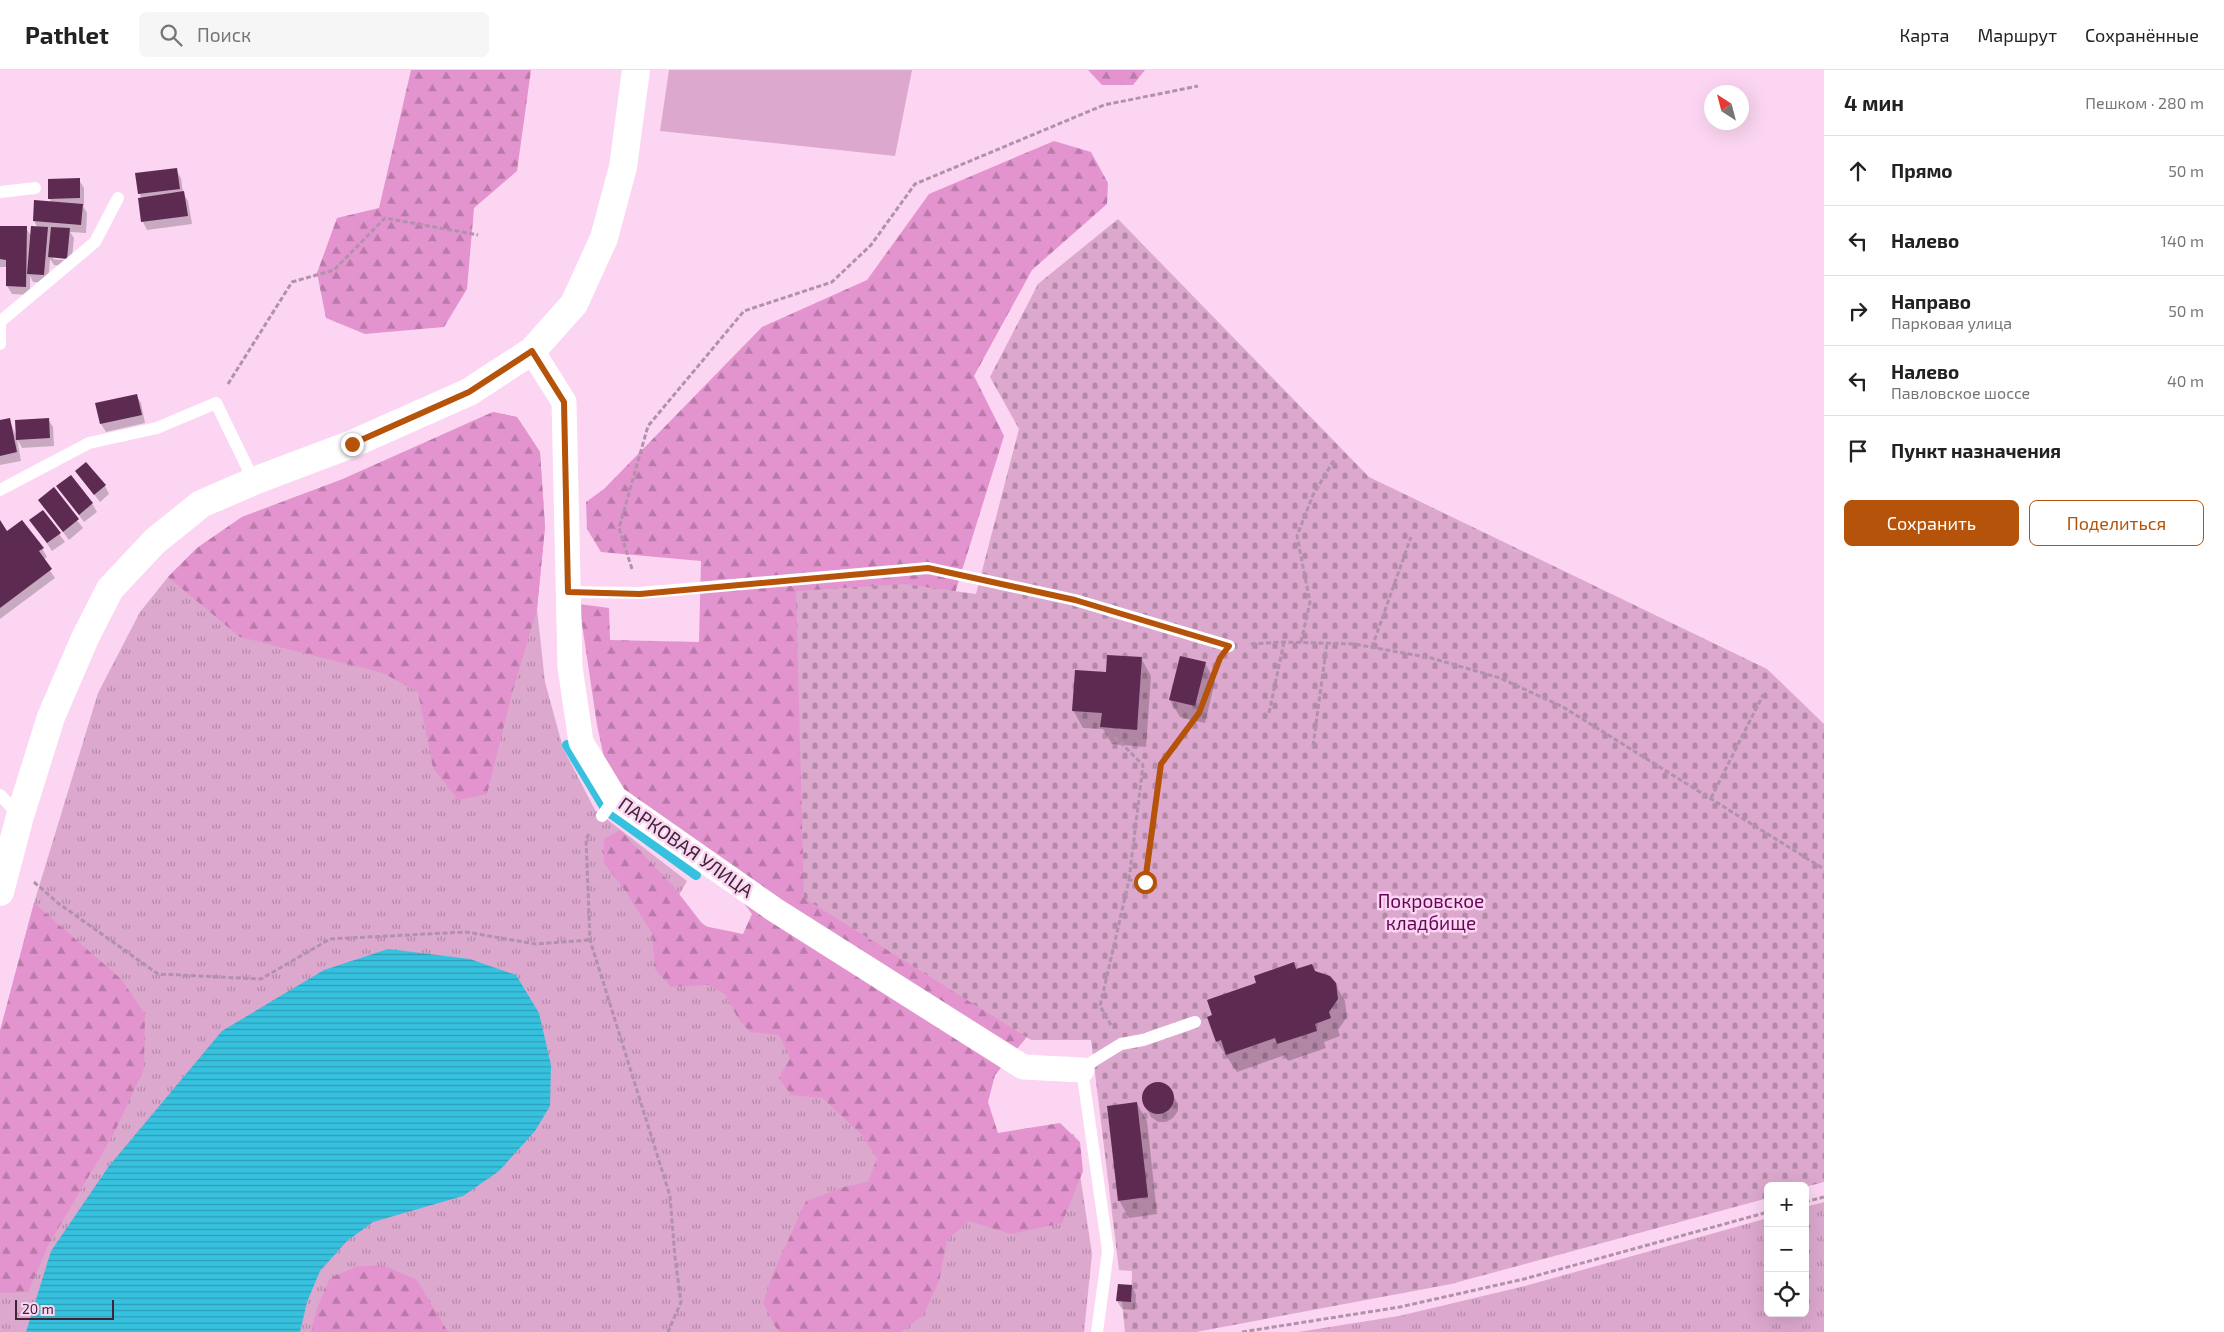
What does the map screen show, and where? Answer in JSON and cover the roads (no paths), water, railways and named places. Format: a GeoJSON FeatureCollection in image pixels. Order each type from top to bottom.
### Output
{"type":"FeatureCollection","features":[{"type":"Feature","properties":{"kind":"main road"},"geometry":{"type":"LineString","coordinates":[[0,892],[20,816],[51,717],[85,638],[110,589],[155,541],[201,504],[254,481],[352,444],[469,392],[532,351],[574,304],[604,238],[623,167],[636,70]]}},
{"type":"Feature","properties":{"kind":"street","name":"ПАРКОВАЯ УЛИЦА"},"geometry":{"type":"LineString","coordinates":[[532,351],[564,402],[570,667],[582,742],[609,807],[1023,1066],[1082,1070]]}},
{"type":"Feature","properties":{"kind":"lane"},"geometry":{"type":"LineString","coordinates":[[0,192],[35,188]]}},
{"type":"Feature","properties":{"kind":"lane"},"geometry":{"type":"LineString","coordinates":[[0,344],[1,320],[95,242],[118,198]]}},
{"type":"Feature","properties":{"kind":"lane"},"geometry":{"type":"LineString","coordinates":[[0,490],[89,443],[157,428],[216,403],[254,481]]}},
{"type":"Feature","properties":{"kind":"lane"},"geometry":{"type":"LineString","coordinates":[[568,592],[640,594],[928,568],[1075,600],[1229,646]]}},
{"type":"Feature","properties":{"kind":"lane"},"geometry":{"type":"LineString","coordinates":[[0,795],[20,816]]}},
{"type":"Feature","properties":{"kind":"lane"},"geometry":{"type":"LineString","coordinates":[[1097,1332],[1108,1251],[1082,1070],[1121,1044],[1142,1040],[1195,1022]]}},
{"type":"Feature","properties":{"kind":"water"},"geometry":{"type":"Polygon","coordinates":[[[388,949],[470,959],[516,975],[539,1013],[551,1065],[550,1106],[535,1131],[499,1171],[463,1196],[373,1222],[347,1241],[320,1271],[307,1302],[300,1332],[26,1332],[51,1251],[109,1166],[222,1031],[324,970],[388,949]]]}},
{"type":"Feature","properties":{"kind":"waterway"},"geometry":{"type":"LineString","coordinates":[[567,745],[606,810],[696,875]]}},
{"type":"Feature","properties":{"kind":"park label","name":"Покровское кладбище"},"geometry":{"type":"Point","coordinates":[1431,912]}}]}
